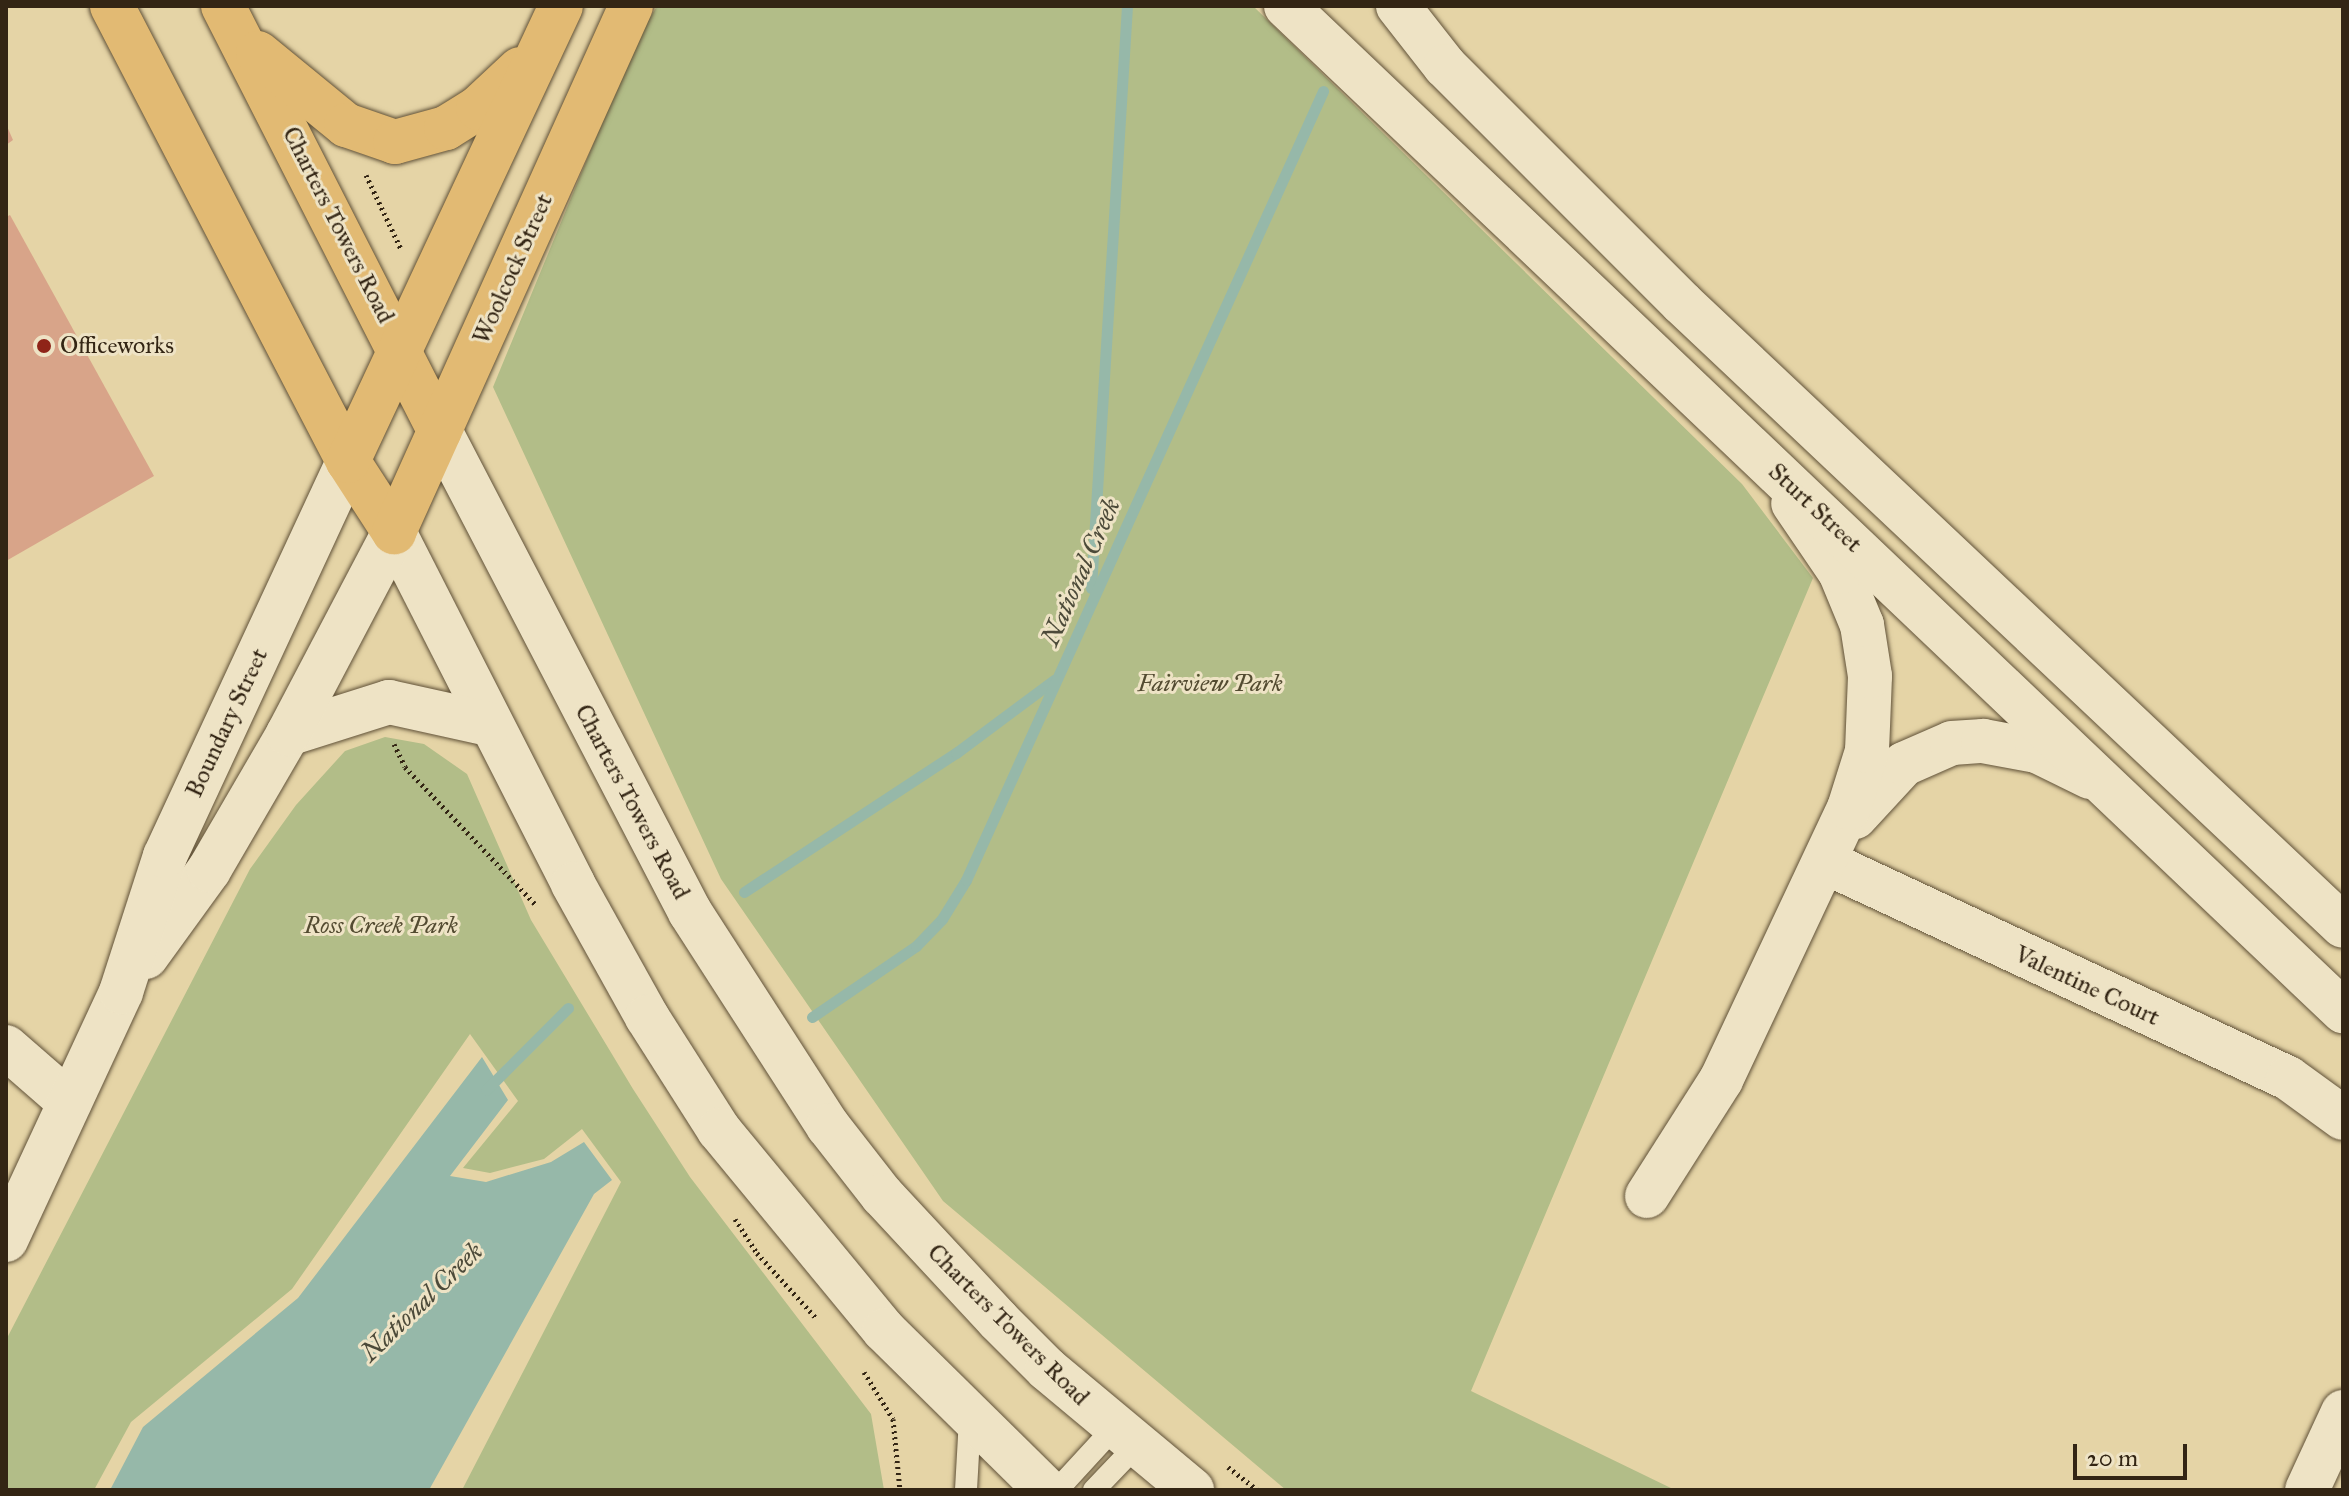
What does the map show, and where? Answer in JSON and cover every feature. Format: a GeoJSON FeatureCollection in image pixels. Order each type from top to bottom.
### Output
{"type":"FeatureCollection","features":[{"type":"Feature","properties":{"kind":"main road"},"geometry":{"type":"LineString","coordinates":[[112,6],[348,461],[394,532],[489,724],[647,1017],[719,1130],[884,1330],[1046,1490]]}},
{"type":"Feature","properties":{"kind":"main road"},"geometry":{"type":"LineString","coordinates":[[348,461],[537,49],[561,6]]}},
{"type":"Feature","properties":{"kind":"main road","name":"Woolcock Street"},"geometry":{"type":"LineString","coordinates":[[394,532],[631,6]]}},
{"type":"Feature","properties":{"kind":"main road","name":"Sturt Street"},"geometry":{"type":"LineString","coordinates":[[1286,6],[2343,1011]]}},
{"type":"Feature","properties":{"kind":"main road"},"geometry":{"type":"LineString","coordinates":[[1404,16],[1682,303],[2343,926]]}},
{"type":"Feature","properties":{"kind":"main road"},"geometry":{"type":"LineString","coordinates":[[232,22],[346,125],[395,142],[431,135],[478,108],[537,49]]}},
{"type":"Feature","properties":{"kind":"main road","name":"Charters Towers Road"},"geometry":{"type":"LineString","coordinates":[[232,22],[690,912],[791,1071],[873,1183],[933,1251],[1047,1369],[1125,1437],[1207,1476]]}},
{"type":"Feature","properties":{"kind":"main road"},"geometry":{"type":"LineString","coordinates":[[1647,1196],[1721,1080],[1825,862],[1867,751],[1868,648],[1840,572],[1754,451]]}},
{"type":"Feature","properties":{"kind":"main road","name":"Boundary Street"},"geometry":{"type":"LineString","coordinates":[[6,1240],[121,992],[165,856],[348,461]]}},
{"type":"Feature","properties":{"kind":"main road","name":"Boundary Street"},"geometry":{"type":"LineString","coordinates":[[121,992],[209,870],[288,734],[394,532]]}},
{"type":"Feature","properties":{"kind":"main road"},"geometry":{"type":"LineString","coordinates":[[288,734],[389,702],[489,724]]}},
{"type":"Feature","properties":{"kind":"main road"},"geometry":{"type":"LineString","coordinates":[[1825,862],[1880,785],[1914,756],[1952,743],[1983,741],[2059,758],[2122,798]]}},
{"type":"Feature","properties":{"kind":"main road"},"geometry":{"type":"LineString","coordinates":[[2216,806],[2334,896]]}},
{"type":"Feature","properties":{"kind":"main road","name":"Valentine Court"},"geometry":{"type":"LineString","coordinates":[[1825,862],[2288,1078],[2343,1118]]}},
{"type":"Feature","properties":{"kind":"main road"},"geometry":{"type":"LineString","coordinates":[[6,1047],[30,1073],[69,1102]]}},
{"type":"Feature","properties":{"kind":"main road"},"geometry":{"type":"LineString","coordinates":[[2307,1490],[2343,1412]]}},
{"type":"Feature","properties":{"kind":"lane"},"geometry":{"type":"LineString","coordinates":[[966,1490],[970,1418]]}},
{"type":"Feature","properties":{"kind":"lane"},"geometry":{"type":"LineString","coordinates":[[1057,1490],[1125,1437]]}},
{"type":"Feature","properties":{"kind":"lane"},"geometry":{"type":"LineString","coordinates":[[1094,1490],[1125,1437]]}},
{"type":"Feature","properties":{"kind":"path"},"geometry":{"type":"LineString","coordinates":[[363,169],[402,250]]}},
{"type":"Feature","properties":{"kind":"path"},"geometry":{"type":"LineString","coordinates":[[1207,1476],[1257,1490]]}},
{"type":"Feature","properties":{"kind":"green space","name":"Fairview Park"},"geometry":{"type":"Polygon","coordinates":[[[657,6],[1253,6],[1742,484],[1813,578],[1471,1391],[1675,1490],[1286,1490],[943,1201],[721,879],[493,387],[635,43],[657,6]]]}},
{"type":"Feature","properties":{"kind":"green space","name":"Ross Creek Park"},"geometry":{"type":"Polygon","coordinates":[[[385,737],[424,744],[467,774],[531,920],[633,1089],[690,1177],[871,1414],[884,1490],[462,1490],[621,1182],[582,1129],[544,1159],[490,1173],[463,1168],[518,1101],[470,1034],[292,1289],[131,1422],[94,1490],[6,1490],[6,1340],[250,869],[296,805],[345,751],[385,737]]]}},
{"type":"Feature","properties":{"kind":"water"},"geometry":{"type":"Polygon","coordinates":[[[482,1057],[508,1100],[450,1176],[486,1182],[551,1162],[584,1142],[612,1180],[594,1194],[429,1490],[110,1490],[143,1427],[298,1298],[482,1057]]]}},
{"type":"Feature","properties":{"kind":"building"},"geometry":{"type":"Polygon","coordinates":[[[6,124],[13,140],[6,145],[6,124]]]}},
{"type":"Feature","properties":{"kind":"building","name":"Officeworks"},"geometry":{"type":"Polygon","coordinates":[[[10,215],[154,476],[6,561],[6,217],[10,215]]]}},
{"type":"Feature","properties":{"kind":"waterway"},"geometry":{"type":"LineString","coordinates":[[1091,588],[1127,6]]}},
{"type":"Feature","properties":{"kind":"waterway","name":"National Creek"},"geometry":{"type":"LineString","coordinates":[[812,1017],[916,946],[942,919],[966,880],[1323,91]]}},
{"type":"Feature","properties":{"kind":"waterway"},"geometry":{"type":"LineString","coordinates":[[744,892],[956,753],[1054,680]]}},
{"type":"Feature","properties":{"kind":"waterway"},"geometry":{"type":"LineString","coordinates":[[486,1090],[568,1008]]}},
{"type":"Feature","properties":{"kind":"place","name":"Officeworks"},"geometry":{"type":"Point","coordinates":[44,346]}}]}
